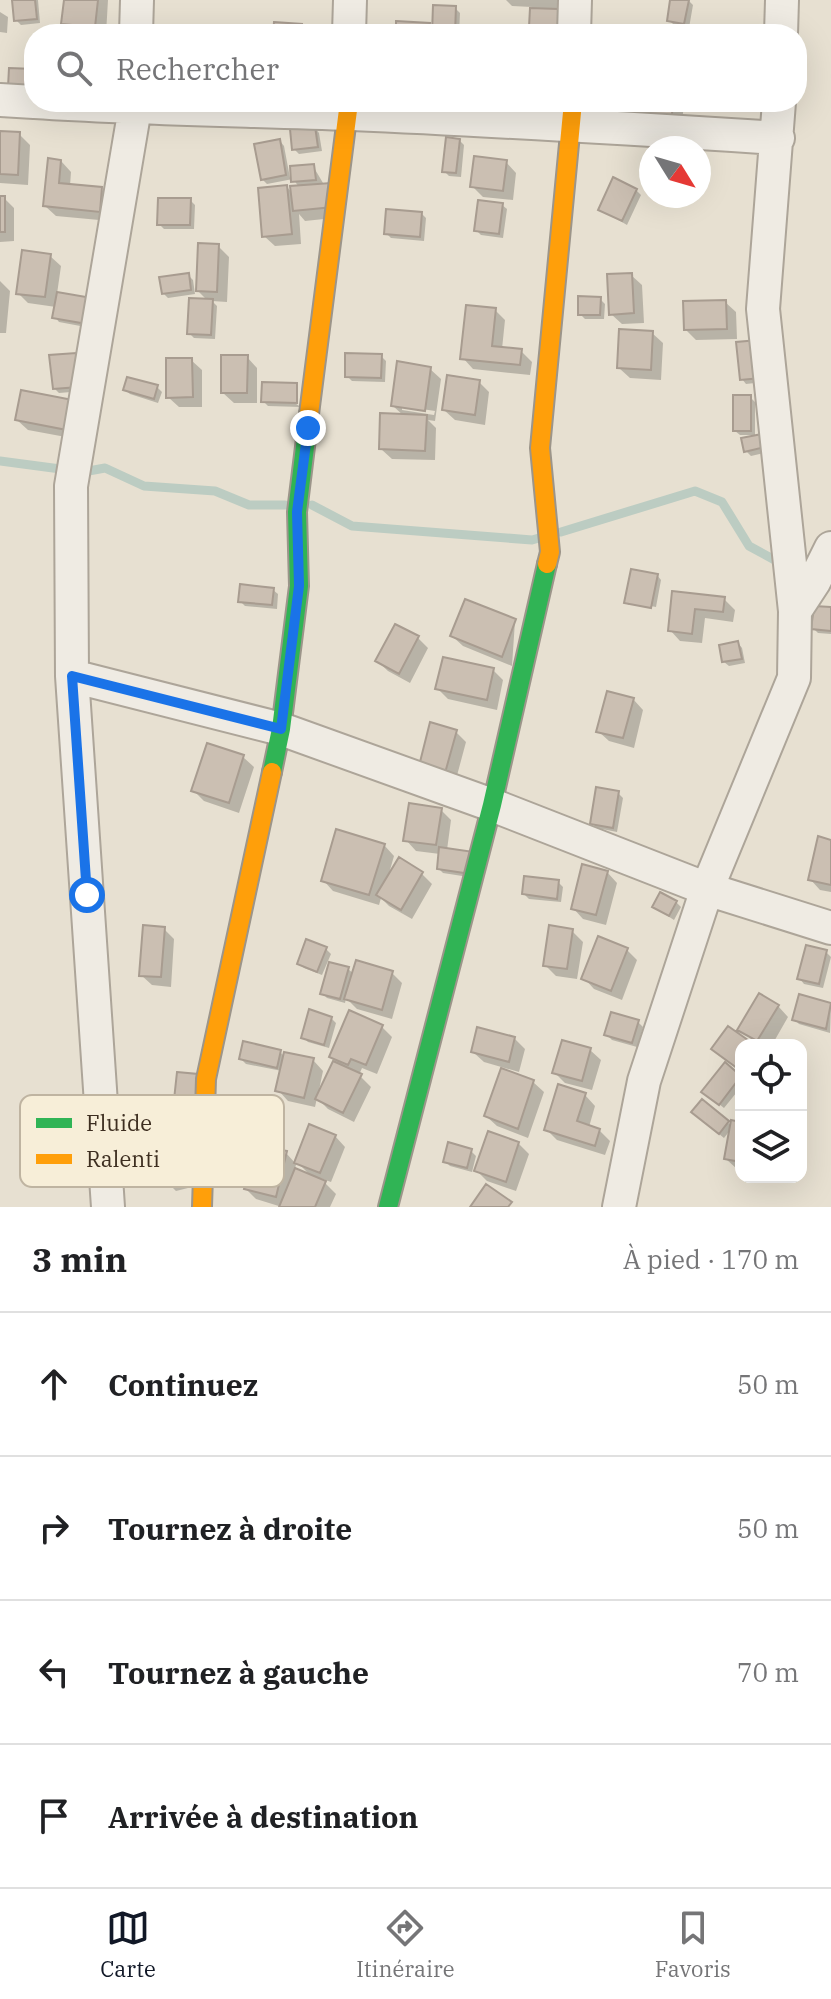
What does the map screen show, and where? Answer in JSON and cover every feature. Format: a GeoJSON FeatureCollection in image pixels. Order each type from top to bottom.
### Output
{"type":"FeatureCollection","features":[{"type":"Feature","properties":{"kind":"street"},"geometry":{"type":"LineString","coordinates":[[136,24],[137,0]]}},
{"type":"Feature","properties":{"kind":"street"},"geometry":{"type":"LineString","coordinates":[[349,24],[350,0]]}},
{"type":"Feature","properties":{"kind":"street"},"geometry":{"type":"LineString","coordinates":[[574,24],[575,0]]}},
{"type":"Feature","properties":{"kind":"street"},"geometry":{"type":"LineString","coordinates":[[781,24],[782,0]]}},
{"type":"Feature","properties":{"kind":"street"},"geometry":{"type":"LineString","coordinates":[[0,100],[24,101]]}},
{"type":"Feature","properties":{"kind":"street"},"geometry":{"type":"LineString","coordinates":[[100,1095],[72,676],[73,474],[135,112]]}},
{"type":"Feature","properties":{"kind":"street"},"geometry":{"type":"LineString","coordinates":[[206,1095],[206,1079],[281,729],[299,586],[297,512],[347,112]]}},
{"type":"Feature","properties":{"kind":"street"},"geometry":{"type":"LineString","coordinates":[[528,112],[573,113],[778,138]]}},
{"type":"Feature","properties":{"kind":"street"},"geometry":{"type":"LineString","coordinates":[[619,1207],[644,1081],[707,889],[794,678],[795,611],[763,309],[779,112]]}},
{"type":"Feature","properties":{"kind":"street"},"geometry":{"type":"LineString","coordinates":[[388,1207],[492,805],[550,552],[540,448],[573,113]]}},
{"type":"Feature","properties":{"kind":"street"},"geometry":{"type":"LineString","coordinates":[[795,611],[831,548]]}},
{"type":"Feature","properties":{"kind":"street"},"geometry":{"type":"LineString","coordinates":[[72,676],[281,729],[492,805],[707,889],[831,928]]}},
{"type":"Feature","properties":{"kind":"street"},"geometry":{"type":"LineString","coordinates":[[107,1187],[108,1207]]}},
{"type":"Feature","properties":{"kind":"street"},"geometry":{"type":"LineString","coordinates":[[202,1207],[203,1187]]}},
{"type":"Feature","properties":{"kind":"building"},"geometry":{"type":"Polygon","coordinates":[[[12,0],[35,0],[37,19],[14,21],[12,0]]]}},
{"type":"Feature","properties":{"kind":"building"},"geometry":{"type":"Polygon","coordinates":[[[64,0],[98,0],[95,24],[61,24],[64,0]]]}},
{"type":"Feature","properties":{"kind":"building"},"geometry":{"type":"Polygon","coordinates":[[[670,0],[689,0],[684,24],[667,21],[670,0]]]}},
{"type":"Feature","properties":{"kind":"building"},"geometry":{"type":"Polygon","coordinates":[[[433,5],[456,6],[455,24],[432,24],[433,5]]]}},
{"type":"Feature","properties":{"kind":"building"},"geometry":{"type":"Polygon","coordinates":[[[530,8],[558,9],[558,24],[529,24],[530,8]]]}},
{"type":"Feature","properties":{"kind":"building"},"geometry":{"type":"Polygon","coordinates":[[[396,21],[430,23],[430,24],[396,24],[396,21]]]}},
{"type":"Feature","properties":{"kind":"building"},"geometry":{"type":"Polygon","coordinates":[[[9,68],[24,69],[24,88],[8,87],[9,68]]]}},
{"type":"Feature","properties":{"kind":"building"},"geometry":{"type":"Polygon","coordinates":[[[644,112],[672,112],[671,126],[643,123],[644,112]]]}},
{"type":"Feature","properties":{"kind":"building"},"geometry":{"type":"Polygon","coordinates":[[[315,126],[318,147],[292,150],[290,129],[315,126]]]}},
{"type":"Feature","properties":{"kind":"building"},"geometry":{"type":"Polygon","coordinates":[[[0,131],[20,132],[18,175],[0,174],[0,131]]]}},
{"type":"Feature","properties":{"kind":"building"},"geometry":{"type":"Polygon","coordinates":[[[446,137],[460,139],[456,173],[442,172],[446,137]]]}},
{"type":"Feature","properties":{"kind":"building"},"geometry":{"type":"Polygon","coordinates":[[[280,139],[286,175],[261,180],[254,144],[280,139]]]}},
{"type":"Feature","properties":{"kind":"building"},"geometry":{"type":"Polygon","coordinates":[[[474,156],[507,160],[503,191],[470,187],[474,156]]]}},
{"type":"Feature","properties":{"kind":"building"},"geometry":{"type":"Polygon","coordinates":[[[48,158],[61,160],[59,183],[102,187],[100,212],[43,206],[48,158]]]}},
{"type":"Feature","properties":{"kind":"building"},"geometry":{"type":"Polygon","coordinates":[[[314,164],[316,180],[291,182],[290,166],[314,164]]]}},
{"type":"Feature","properties":{"kind":"building"},"geometry":{"type":"Polygon","coordinates":[[[613,177],[637,189],[622,221],[598,210],[613,177]]]}},
{"type":"Feature","properties":{"kind":"building"},"geometry":{"type":"Polygon","coordinates":[[[331,183],[333,207],[293,211],[290,186],[331,183]]]}},
{"type":"Feature","properties":{"kind":"building"},"geometry":{"type":"Polygon","coordinates":[[[287,185],[292,234],[262,237],[258,188],[287,185]]]}},
{"type":"Feature","properties":{"kind":"building"},"geometry":{"type":"Polygon","coordinates":[[[0,196],[5,196],[5,232],[0,232],[0,196]]]}},
{"type":"Feature","properties":{"kind":"building"},"geometry":{"type":"Polygon","coordinates":[[[158,198],[191,198],[190,225],[157,225],[158,198]]]}},
{"type":"Feature","properties":{"kind":"building"},"geometry":{"type":"Polygon","coordinates":[[[478,200],[503,203],[499,234],[474,231],[478,200]]]}},
{"type":"Feature","properties":{"kind":"building"},"geometry":{"type":"Polygon","coordinates":[[[386,209],[422,212],[420,237],[384,234],[386,209]]]}},
{"type":"Feature","properties":{"kind":"building"},"geometry":{"type":"Polygon","coordinates":[[[198,243],[219,244],[217,292],[196,291],[198,243]]]}},
{"type":"Feature","properties":{"kind":"building"},"geometry":{"type":"Polygon","coordinates":[[[22,250],[51,254],[45,297],[16,294],[22,250]]]}},
{"type":"Feature","properties":{"kind":"building"},"geometry":{"type":"Polygon","coordinates":[[[189,273],[191,290],[162,294],[159,277],[189,273]]]}},
{"type":"Feature","properties":{"kind":"building"},"geometry":{"type":"Polygon","coordinates":[[[632,273],[634,313],[609,315],[607,274],[632,273]]]}},
{"type":"Feature","properties":{"kind":"building"},"geometry":{"type":"Polygon","coordinates":[[[57,292],[92,298],[87,324],[52,318],[57,292]]]}},
{"type":"Feature","properties":{"kind":"building"},"geometry":{"type":"Polygon","coordinates":[[[578,296],[601,297],[600,315],[578,315],[578,296]]]}},
{"type":"Feature","properties":{"kind":"building"},"geometry":{"type":"Polygon","coordinates":[[[189,298],[213,299],[211,335],[187,334],[189,298]]]}},
{"type":"Feature","properties":{"kind":"building"},"geometry":{"type":"Polygon","coordinates":[[[726,300],[727,329],[684,330],[683,301],[726,300]]]}},
{"type":"Feature","properties":{"kind":"building"},"geometry":{"type":"Polygon","coordinates":[[[466,305],[496,308],[492,346],[522,349],[520,365],[460,359],[466,305]]]}},
{"type":"Feature","properties":{"kind":"building"},"geometry":{"type":"Polygon","coordinates":[[[619,329],[653,331],[651,370],[617,368],[619,329]]]}},
{"type":"Feature","properties":{"kind":"building"},"geometry":{"type":"Polygon","coordinates":[[[758,340],[761,378],[740,380],[736,342],[758,340]]]}},
{"type":"Feature","properties":{"kind":"building"},"geometry":{"type":"Polygon","coordinates":[[[76,353],[79,387],[53,389],[49,355],[76,353]]]}},
{"type":"Feature","properties":{"kind":"building"},"geometry":{"type":"Polygon","coordinates":[[[345,353],[382,354],[381,378],[345,377],[345,353]]]}},
{"type":"Feature","properties":{"kind":"building"},"geometry":{"type":"Polygon","coordinates":[[[221,355],[248,355],[247,393],[221,393],[221,355]]]}},
{"type":"Feature","properties":{"kind":"building"},"geometry":{"type":"Polygon","coordinates":[[[166,358],[192,358],[193,397],[166,398],[166,358]]]}},
{"type":"Feature","properties":{"kind":"building"},"geometry":{"type":"Polygon","coordinates":[[[397,361],[431,367],[425,411],[391,406],[397,361]]]}},
{"type":"Feature","properties":{"kind":"building"},"geometry":{"type":"Polygon","coordinates":[[[447,375],[480,380],[475,415],[442,410],[447,375]]]}},
{"type":"Feature","properties":{"kind":"building"},"geometry":{"type":"Polygon","coordinates":[[[127,377],[158,385],[154,399],[123,390],[127,377]]]}},
{"type":"Feature","properties":{"kind":"building"},"geometry":{"type":"Polygon","coordinates":[[[262,382],[297,383],[297,403],[261,402],[262,382]]]}},
{"type":"Feature","properties":{"kind":"building"},"geometry":{"type":"Polygon","coordinates":[[[21,390],[78,401],[72,431],[15,420],[21,390]]]}},
{"type":"Feature","properties":{"kind":"building"},"geometry":{"type":"Polygon","coordinates":[[[733,395],[751,395],[751,431],[733,431],[733,395]]]}},
{"type":"Feature","properties":{"kind":"building"},"geometry":{"type":"Polygon","coordinates":[[[380,413],[427,415],[425,451],[379,449],[380,413]]]}},
{"type":"Feature","properties":{"kind":"building"},"geometry":{"type":"Polygon","coordinates":[[[762,434],[765,447],[744,452],[741,438],[762,434]]]}},
{"type":"Feature","properties":{"kind":"building"},"geometry":{"type":"Polygon","coordinates":[[[631,569],[658,574],[651,608],[624,603],[631,569]]]}},
{"type":"Feature","properties":{"kind":"building"},"geometry":{"type":"Polygon","coordinates":[[[240,584],[274,588],[272,605],[238,602],[240,584]]]}},
{"type":"Feature","properties":{"kind":"building"},"geometry":{"type":"Polygon","coordinates":[[[672,591],[725,597],[723,612],[695,609],[692,634],[668,631],[672,591]]]}},
{"type":"Feature","properties":{"kind":"building"},"geometry":{"type":"Polygon","coordinates":[[[465,599],[516,619],[502,657],[450,636],[465,599]]]}},
{"type":"Feature","properties":{"kind":"building"},"geometry":{"type":"Polygon","coordinates":[[[814,606],[831,607],[831,631],[811,629],[814,606]]]}},
{"type":"Feature","properties":{"kind":"building"},"geometry":{"type":"Polygon","coordinates":[[[395,624],[419,636],[399,674],[375,661],[395,624]]]}},
{"type":"Feature","properties":{"kind":"building"},"geometry":{"type":"Polygon","coordinates":[[[738,641],[742,659],[722,662],[719,645],[738,641]]]}},
{"type":"Feature","properties":{"kind":"building"},"geometry":{"type":"Polygon","coordinates":[[[443,657],[494,668],[487,700],[435,689],[443,657]]]}},
{"type":"Feature","properties":{"kind":"building"},"geometry":{"type":"Polygon","coordinates":[[[607,691],[634,698],[623,738],[596,732],[607,691]]]}},
{"type":"Feature","properties":{"kind":"building"},"geometry":{"type":"Polygon","coordinates":[[[430,722],[457,730],[445,773],[419,766],[430,722]]]}},
{"type":"Feature","properties":{"kind":"building"},"geometry":{"type":"Polygon","coordinates":[[[207,743],[244,755],[229,803],[191,791],[207,743]]]}},
{"type":"Feature","properties":{"kind":"building"},"geometry":{"type":"Polygon","coordinates":[[[596,787],[619,791],[613,828],[590,824],[596,787]]]}},
{"type":"Feature","properties":{"kind":"building"},"geometry":{"type":"Polygon","coordinates":[[[409,803],[442,808],[436,845],[403,841],[409,803]]]}},
{"type":"Feature","properties":{"kind":"building"},"geometry":{"type":"Polygon","coordinates":[[[336,829],[385,844],[369,895],[321,881],[336,829]]]}},
{"type":"Feature","properties":{"kind":"building"},"geometry":{"type":"Polygon","coordinates":[[[818,836],[831,840],[831,885],[808,880],[818,836]]]}},
{"type":"Feature","properties":{"kind":"building"},"geometry":{"type":"Polygon","coordinates":[[[439,847],[474,852],[471,874],[437,869],[439,847]]]}},
{"type":"Feature","properties":{"kind":"building"},"geometry":{"type":"Polygon","coordinates":[[[399,857],[423,872],[401,910],[376,895],[399,857]]]}},
{"type":"Feature","properties":{"kind":"building"},"geometry":{"type":"Polygon","coordinates":[[[582,864],[608,871],[596,915],[571,909],[582,864]]]}},
{"type":"Feature","properties":{"kind":"building"},"geometry":{"type":"Polygon","coordinates":[[[524,876],[559,880],[557,899],[522,894],[524,876]]]}},
{"type":"Feature","properties":{"kind":"building"},"geometry":{"type":"Polygon","coordinates":[[[660,892],[677,901],[669,916],[652,907],[660,892]]]}},
{"type":"Feature","properties":{"kind":"building"},"geometry":{"type":"Polygon","coordinates":[[[143,925],[165,927],[161,977],[139,976],[143,925]]]}},
{"type":"Feature","properties":{"kind":"building"},"geometry":{"type":"Polygon","coordinates":[[[549,925],[573,929],[567,969],[543,966],[549,925]]]}},
{"type":"Feature","properties":{"kind":"building"},"geometry":{"type":"Polygon","coordinates":[[[598,936],[628,948],[611,991],[581,979],[598,936]]]}},
{"type":"Feature","properties":{"kind":"building"},"geometry":{"type":"Polygon","coordinates":[[[306,939],[327,947],[317,972],[297,964],[306,939]]]}},
{"type":"Feature","properties":{"kind":"building"},"geometry":{"type":"Polygon","coordinates":[[[806,945],[827,950],[819,984],[797,979],[806,945]]]}},
{"type":"Feature","properties":{"kind":"building"},"geometry":{"type":"Polygon","coordinates":[[[356,960],[393,971],[382,1010],[344,999],[356,960]]]}},
{"type":"Feature","properties":{"kind":"building"},"geometry":{"type":"Polygon","coordinates":[[[329,962],[349,967],[340,999],[320,994],[329,962]]]}},
{"type":"Feature","properties":{"kind":"building"},"geometry":{"type":"Polygon","coordinates":[[[759,993],[779,1005],[758,1039],[737,1030],[759,993]]]}},
{"type":"Feature","properties":{"kind":"building"},"geometry":{"type":"Polygon","coordinates":[[[799,994],[831,1003],[826,1029],[792,1020],[799,994]]]}},
{"type":"Feature","properties":{"kind":"building"},"geometry":{"type":"Polygon","coordinates":[[[309,1009],[332,1017],[324,1045],[301,1038],[309,1009]]]}},
{"type":"Feature","properties":{"kind":"building"},"geometry":{"type":"Polygon","coordinates":[[[349,1010],[383,1025],[366,1065],[351,1059],[348,1065],[329,1057],[349,1010]]]}},
{"type":"Feature","properties":{"kind":"building"},"geometry":{"type":"Polygon","coordinates":[[[611,1012],[639,1020],[632,1043],[604,1035],[611,1012]]]}},
{"type":"Feature","properties":{"kind":"building"},"geometry":{"type":"Polygon","coordinates":[[[728,1026],[746,1039],[735,1039],[735,1067],[711,1049],[728,1026]]]}},
{"type":"Feature","properties":{"kind":"building"},"geometry":{"type":"Polygon","coordinates":[[[477,1027],[515,1037],[509,1062],[471,1052],[477,1027]]]}},
{"type":"Feature","properties":{"kind":"building"},"geometry":{"type":"Polygon","coordinates":[[[562,1040],[591,1048],[582,1081],[552,1073],[562,1040]]]}},
{"type":"Feature","properties":{"kind":"building"},"geometry":{"type":"Polygon","coordinates":[[[243,1041],[281,1050],[277,1068],[239,1059],[243,1041]]]}},
{"type":"Feature","properties":{"kind":"building"},"geometry":{"type":"Polygon","coordinates":[[[284,1052],[314,1058],[304,1098],[275,1091],[284,1052]]]}},
{"type":"Feature","properties":{"kind":"building"},"geometry":{"type":"Polygon","coordinates":[[[333,1061],[362,1074],[343,1113],[315,1099],[333,1061]]]}},
{"type":"Feature","properties":{"kind":"building"},"geometry":{"type":"Polygon","coordinates":[[[725,1062],[735,1071],[735,1084],[719,1105],[701,1092],[725,1062]]]}},
{"type":"Feature","properties":{"kind":"building"},"geometry":{"type":"Polygon","coordinates":[[[501,1068],[534,1080],[518,1129],[484,1116],[501,1068]]]}},
{"type":"Feature","properties":{"kind":"building"},"geometry":{"type":"Polygon","coordinates":[[[177,1072],[198,1074],[196,1095],[175,1095],[177,1072]]]}},
{"type":"Feature","properties":{"kind":"building"},"geometry":{"type":"Polygon","coordinates":[[[558,1084],[586,1093],[577,1121],[600,1129],[595,1146],[544,1130],[558,1084]]]}},
{"type":"Feature","properties":{"kind":"building"},"geometry":{"type":"Polygon","coordinates":[[[702,1099],[729,1121],[719,1134],[691,1112],[702,1099]]]}},
{"type":"Feature","properties":{"kind":"building"},"geometry":{"type":"Polygon","coordinates":[[[731,1120],[735,1121],[735,1161],[724,1159],[731,1120]]]}},
{"type":"Feature","properties":{"kind":"building"},"geometry":{"type":"Polygon","coordinates":[[[309,1124],[336,1135],[320,1173],[294,1163],[309,1124]]]}},
{"type":"Feature","properties":{"kind":"building"},"geometry":{"type":"Polygon","coordinates":[[[488,1131],[519,1142],[506,1182],[474,1171],[488,1131]]]}},
{"type":"Feature","properties":{"kind":"building"},"geometry":{"type":"Polygon","coordinates":[[[448,1142],[472,1149],[467,1168],[443,1162],[448,1142]]]}},
{"type":"Feature","properties":{"kind":"building"},"geometry":{"type":"Polygon","coordinates":[[[295,1168],[326,1181],[315,1207],[279,1207],[295,1168]]]}},
{"type":"Feature","properties":{"kind":"building"},"geometry":{"type":"Polygon","coordinates":[[[486,1184],[512,1202],[508,1207],[470,1207],[486,1184]]]}},
{"type":"Feature","properties":{"kind":"building"},"geometry":{"type":"Polygon","coordinates":[[[244,1187],[278,1187],[276,1197],[244,1187]]]}},
{"type":"Feature","properties":{"kind":"waterway"},"geometry":{"type":"LineString","coordinates":[[0,461],[83,472],[105,468],[144,486],[215,491],[249,505],[285,505]]}},
{"type":"Feature","properties":{"kind":"waterway"},"geometry":{"type":"LineString","coordinates":[[561,532],[695,491],[722,502],[749,546],[784,565]]}},
{"type":"Feature","properties":{"kind":"waterway"},"geometry":{"type":"LineString","coordinates":[[312,505],[352,526],[532,540],[539,538]]}},
{"type":"Feature","properties":{"kind":"traffic: fast"},"geometry":{"type":"LineString","coordinates":[[272,772],[281,729],[299,586],[297,512],[309,414]]}},
{"type":"Feature","properties":{"kind":"traffic: fast"},"geometry":{"type":"LineString","coordinates":[[388,1207],[492,805],[547,564]]}},
{"type":"Feature","properties":{"kind":"traffic: slow"},"geometry":{"type":"LineString","coordinates":[[309,414],[348,112]]}},
{"type":"Feature","properties":{"kind":"traffic: slow"},"geometry":{"type":"LineString","coordinates":[[547,564],[550,552],[540,448],[572,112]]}},
{"type":"Feature","properties":{"kind":"traffic: slow"},"geometry":{"type":"LineString","coordinates":[[206,1095],[206,1079],[272,772]]}},
{"type":"Feature","properties":{"kind":"traffic: slow"},"geometry":{"type":"LineString","coordinates":[[202,1207],[203,1187]]}},
{"type":"Feature","properties":{"kind":"route"},"geometry":{"type":"LineString","coordinates":[[87,895],[72,676],[281,729],[299,586],[297,512],[308,428]]}}]}
